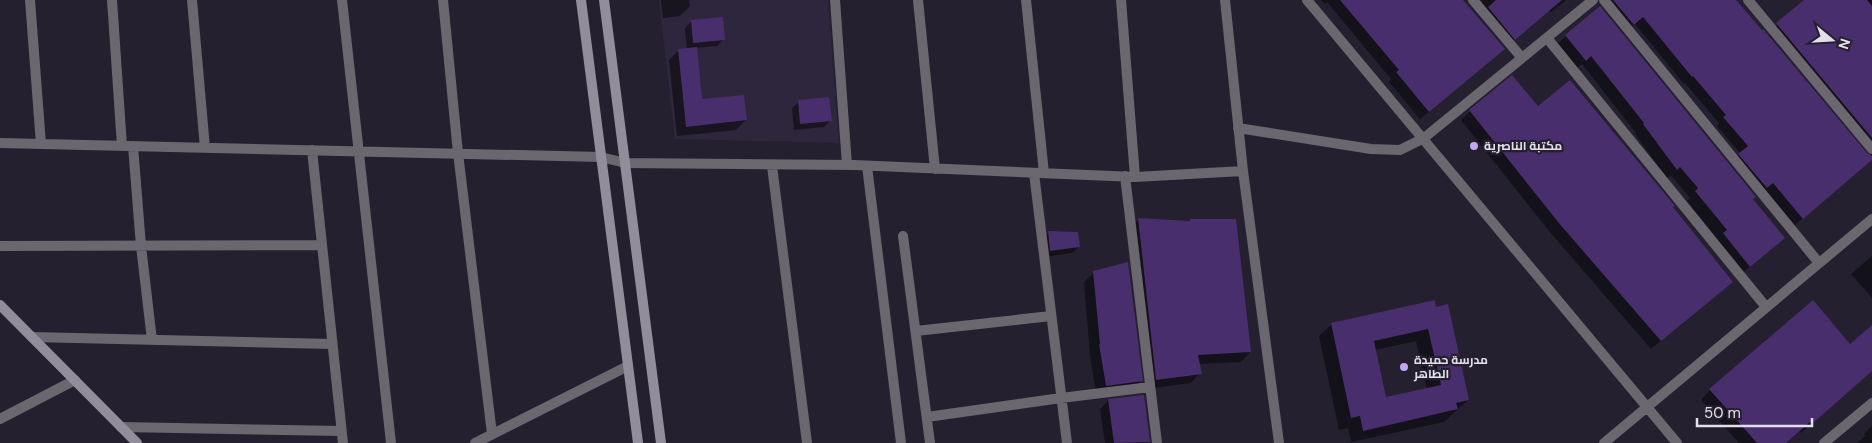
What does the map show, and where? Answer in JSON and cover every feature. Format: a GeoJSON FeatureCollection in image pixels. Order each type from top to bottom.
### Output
{"type":"FeatureCollection","features":[{"type":"Feature","properties":{"kind":"main road"},"geometry":{"type":"LineString","coordinates":[[581,0],[638,443]]}},
{"type":"Feature","properties":{"kind":"main road"},"geometry":{"type":"LineString","coordinates":[[604,0],[661,443]]}},
{"type":"Feature","properties":{"kind":"main road"},"geometry":{"type":"LineString","coordinates":[[1,306],[137,443]]}},
{"type":"Feature","properties":{"kind":"street"},"geometry":{"type":"LineString","coordinates":[[30,0],[41,144]]}},
{"type":"Feature","properties":{"kind":"street"},"geometry":{"type":"LineString","coordinates":[[112,0],[152,340]]}},
{"type":"Feature","properties":{"kind":"street"},"geometry":{"type":"LineString","coordinates":[[192,0],[205,148]]}},
{"type":"Feature","properties":{"kind":"street"},"geometry":{"type":"LineString","coordinates":[[342,0],[391,443]]}},
{"type":"Feature","properties":{"kind":"street"},"geometry":{"type":"LineString","coordinates":[[443,0],[458,153],[492,434]]}},
{"type":"Feature","properties":{"kind":"street"},"geometry":{"type":"LineString","coordinates":[[836,0],[847,165]]}},
{"type":"Feature","properties":{"kind":"street"},"geometry":{"type":"LineString","coordinates":[[918,0],[935,169]]}},
{"type":"Feature","properties":{"kind":"street"},"geometry":{"type":"LineString","coordinates":[[1026,0],[1051,316],[1067,443]]}},
{"type":"Feature","properties":{"kind":"street"},"geometry":{"type":"LineString","coordinates":[[1120,0],[1130,176],[1157,443]]}},
{"type":"Feature","properties":{"kind":"street"},"geometry":{"type":"LineString","coordinates":[[1224,0],[1243,172],[1279,443]]}},
{"type":"Feature","properties":{"kind":"street"},"geometry":{"type":"LineString","coordinates":[[1307,0],[1424,138],[1676,443]]}},
{"type":"Feature","properties":{"kind":"street"},"geometry":{"type":"LineString","coordinates":[[1473,0],[1522,58]]}},
{"type":"Feature","properties":{"kind":"street"},"geometry":{"type":"LineString","coordinates":[[1238,128],[1371,149],[1400,150],[1424,138],[1594,0]]}},
{"type":"Feature","properties":{"kind":"street"},"geometry":{"type":"LineString","coordinates":[[1604,0],[1818,263]]}},
{"type":"Feature","properties":{"kind":"street"},"geometry":{"type":"LineString","coordinates":[[1748,0],[1872,149]]}},
{"type":"Feature","properties":{"kind":"street"},"geometry":{"type":"LineString","coordinates":[[1547,38],[1766,307]]}},
{"type":"Feature","properties":{"kind":"street"},"geometry":{"type":"LineString","coordinates":[[0,143],[601,157],[625,163],[772,166],[847,165],[1130,176],[1243,172]]}},
{"type":"Feature","properties":{"kind":"street"},"geometry":{"type":"LineString","coordinates":[[312,150],[343,443]]}},
{"type":"Feature","properties":{"kind":"street"},"geometry":{"type":"LineString","coordinates":[[772,166],[807,443]]}},
{"type":"Feature","properties":{"kind":"street"},"geometry":{"type":"LineString","coordinates":[[867,166],[901,443]]}},
{"type":"Feature","properties":{"kind":"street"},"geometry":{"type":"LineString","coordinates":[[1604,443],[1872,219]]}},
{"type":"Feature","properties":{"kind":"street"},"geometry":{"type":"LineString","coordinates":[[903,236],[930,443]]}},
{"type":"Feature","properties":{"kind":"street"},"geometry":{"type":"LineString","coordinates":[[0,246],[322,245]]}},
{"type":"Feature","properties":{"kind":"street"},"geometry":{"type":"LineString","coordinates":[[916,330],[1051,316]]}},
{"type":"Feature","properties":{"kind":"street"},"geometry":{"type":"LineString","coordinates":[[32,337],[332,344]]}},
{"type":"Feature","properties":{"kind":"street"},"geometry":{"type":"LineString","coordinates":[[476,443],[628,366]]}},
{"type":"Feature","properties":{"kind":"street"},"geometry":{"type":"LineString","coordinates":[[0,419],[74,380]]}},
{"type":"Feature","properties":{"kind":"street"},"geometry":{"type":"LineString","coordinates":[[927,417],[1150,387]]}},
{"type":"Feature","properties":{"kind":"street"},"geometry":{"type":"LineString","coordinates":[[1824,443],[1872,403]]}},
{"type":"Feature","properties":{"kind":"street"},"geometry":{"type":"LineString","coordinates":[[121,427],[342,431]]}},
{"type":"Feature","properties":{"kind":"shaded area"},"geometry":{"type":"Polygon","coordinates":[[[659,0],[828,0],[839,143],[675,139],[659,0]]]}},
{"type":"Feature","properties":{"kind":"building"},"geometry":{"type":"Polygon","coordinates":[[[1340,0],[1463,0],[1505,49],[1429,112],[1396,72],[1399,70],[1340,0]]]}},
{"type":"Feature","properties":{"kind":"building"},"geometry":{"type":"Polygon","coordinates":[[[1496,0],[1562,0],[1515,40],[1488,7],[1496,0]]]}},
{"type":"Feature","properties":{"kind":"building"},"geometry":{"type":"Polygon","coordinates":[[[1613,0],[1736,0],[1763,29],[1867,153],[1872,156],[1872,160],[1803,219],[1773,183],[1767,188],[1738,154],[1748,146],[1723,117],[1726,115],[1643,17],[1634,25],[1613,0]]]}},
{"type":"Feature","properties":{"kind":"building"},"geometry":{"type":"Polygon","coordinates":[[[1804,0],[1867,0],[1872,6],[1872,138],[1776,23],[1804,0]]]}},
{"type":"Feature","properties":{"kind":"building"},"geometry":{"type":"Polygon","coordinates":[[[1600,6],[1756,197],[1753,199],[1785,238],[1750,267],[1723,233],[1727,230],[1695,191],[1698,188],[1680,167],[1677,170],[1644,123],[1591,56],[1586,61],[1565,35],[1600,6]]]}},
{"type":"Feature","properties":{"kind":"building"},"geometry":{"type":"Polygon","coordinates":[[[723,17],[725,40],[693,43],[691,20],[723,17]]]}},
{"type":"Feature","properties":{"kind":"building"},"geometry":{"type":"Polygon","coordinates":[[[697,47],[702,99],[744,95],[747,120],[686,127],[678,49],[697,47]]]}},
{"type":"Feature","properties":{"kind":"building"},"geometry":{"type":"Polygon","coordinates":[[[1512,75],[1538,106],[1570,80],[1675,206],[1673,207],[1733,282],[1661,341],[1558,222],[1469,110],[1512,75]]]}},
{"type":"Feature","properties":{"kind":"building"},"geometry":{"type":"Polygon","coordinates":[[[829,97],[832,121],[800,124],[798,100],[829,97]]]}},
{"type":"Feature","properties":{"kind":"building"},"geometry":{"type":"Polygon","coordinates":[[[1138,218],[1190,221],[1190,219],[1236,219],[1251,352],[1198,355],[1202,374],[1156,380],[1138,218]]]}},
{"type":"Feature","properties":{"kind":"building"},"geometry":{"type":"Polygon","coordinates":[[[1048,231],[1078,232],[1080,247],[1050,251],[1048,231]]]}},
{"type":"Feature","properties":{"kind":"building"},"geometry":{"type":"Polygon","coordinates":[[[1128,262],[1143,381],[1106,386],[1099,344],[1093,271],[1128,262]]]}},
{"type":"Feature","properties":{"kind":"building"},"geometry":{"type":"Polygon","coordinates":[[[1435,300],[1436,307],[1448,304],[1469,400],[1456,403],[1458,409],[1363,431],[1360,416],[1351,418],[1331,323],[1435,300]],[[1428,329],[1374,341],[1386,397],[1441,385],[1428,329]]]}},
{"type":"Feature","properties":{"kind":"building"},"geometry":{"type":"Polygon","coordinates":[[[1813,300],[1850,344],[1872,325],[1872,371],[1812,424],[1810,422],[1786,443],[1757,443],[1709,389],[1813,300]]]}},
{"type":"Feature","properties":{"kind":"building"},"geometry":{"type":"Polygon","coordinates":[[[1144,395],[1150,442],[1114,443],[1108,399],[1144,395]]]}},
{"type":"Feature","properties":{"kind":"place","name":"مكتبة الناصرية"},"geometry":{"type":"Point","coordinates":[1474,146]}},
{"type":"Feature","properties":{"kind":"place","name":"مدرسة حميدة الطاهر"},"geometry":{"type":"Point","coordinates":[1404,367]}}]}
